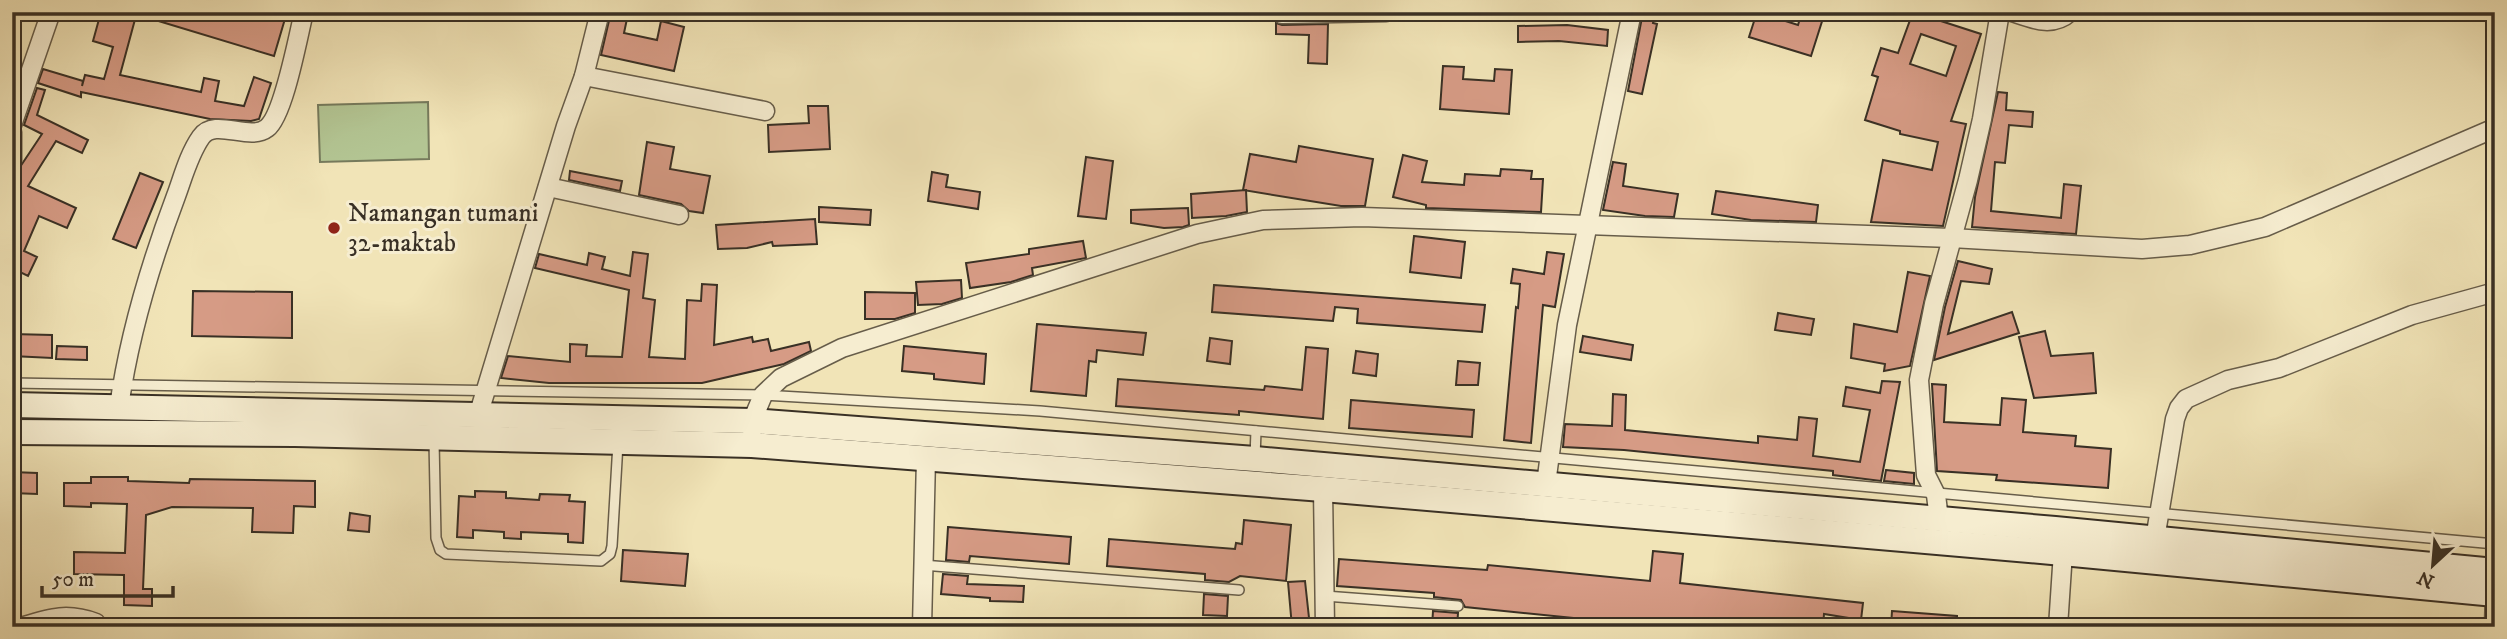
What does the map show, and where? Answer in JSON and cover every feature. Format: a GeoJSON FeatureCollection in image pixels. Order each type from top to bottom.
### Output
{"type":"FeatureCollection","features":[{"type":"Feature","properties":{"kind":"main road"},"geometry":{"type":"LineString","coordinates":[[12,405],[120,397],[1255,459],[1546,484],[1937,507],[2057,544],[2155,538],[2495,571]]}},
{"type":"Feature","properties":{"kind":"main road"},"geometry":{"type":"LineString","coordinates":[[12,432],[618,441],[752,433],[926,458],[2057,544],[2495,594]]}},
{"type":"Feature","properties":{"kind":"street"},"geometry":{"type":"LineString","coordinates":[[12,125],[51,12]]}},
{"type":"Feature","properties":{"kind":"street"},"geometry":{"type":"LineString","coordinates":[[120,397],[130,341],[155,252],[202,135],[213,130],[255,133],[266,129],[276,118],[304,12]]}},
{"type":"Feature","properties":{"kind":"street"},"geometry":{"type":"LineString","coordinates":[[478,415],[583,76],[600,12]]}},
{"type":"Feature","properties":{"kind":"street"},"geometry":{"type":"LineString","coordinates":[[1282,15],[1386,12]]}},
{"type":"Feature","properties":{"kind":"street"},"geometry":{"type":"LineString","coordinates":[[1546,484],[1567,325],[1632,12]]}},
{"type":"Feature","properties":{"kind":"street"},"geometry":{"type":"LineString","coordinates":[[1937,507],[1926,475],[1919,380],[1951,238],[1969,180],[2000,12]]}},
{"type":"Feature","properties":{"kind":"street"},"geometry":{"type":"LineString","coordinates":[[2012,12],[2049,22],[2058,21],[2070,12]]}},
{"type":"Feature","properties":{"kind":"street"},"geometry":{"type":"LineString","coordinates":[[583,76],[765,111]]}},
{"type":"Feature","properties":{"kind":"street"},"geometry":{"type":"LineString","coordinates":[[752,433],[763,394],[781,378],[842,348],[1197,234],[1263,220],[1362,217],[1588,224],[1951,238],[2142,249],[2203,243],[2265,227],[2495,128]]}},
{"type":"Feature","properties":{"kind":"street"},"geometry":{"type":"LineString","coordinates":[[12,132],[12,161]]}},
{"type":"Feature","properties":{"kind":"street"},"geometry":{"type":"LineString","coordinates":[[548,187],[679,215]]}},
{"type":"Feature","properties":{"kind":"street"},"geometry":{"type":"LineString","coordinates":[[2155,538],[2175,419],[2186,399],[2228,380],[2279,368],[2412,315],[2495,292]]}},
{"type":"Feature","properties":{"kind":"street"},"geometry":{"type":"LineString","coordinates":[[922,627],[926,458]]}},
{"type":"Feature","properties":{"kind":"street"},"geometry":{"type":"LineString","coordinates":[[1323,489],[1325,627]]}},
{"type":"Feature","properties":{"kind":"street"},"geometry":{"type":"LineString","coordinates":[[2057,544],[2058,627]]}},
{"type":"Feature","properties":{"kind":"street"},"geometry":{"type":"LineString","coordinates":[[2494,627],[2495,594]]}},
{"type":"Feature","properties":{"kind":"street"},"geometry":{"type":"LineString","coordinates":[[21,627],[51,618],[79,616],[96,623],[98,627]]}},
{"type":"Feature","properties":{"kind":"lane"},"geometry":{"type":"LineString","coordinates":[[12,383],[120,397],[487,389],[763,394],[1040,411],[1549,458],[1937,507],[2159,513],[2495,544]]}},
{"type":"Feature","properties":{"kind":"lane"},"geometry":{"type":"LineString","coordinates":[[1255,459],[1256,431]]}},
{"type":"Feature","properties":{"kind":"lane"},"geometry":{"type":"LineString","coordinates":[[434,437],[436,538],[440,550],[446,554],[601,561],[610,554],[612,545],[618,441]]}},
{"type":"Feature","properties":{"kind":"lane"},"geometry":{"type":"LineString","coordinates":[[922,565],[1239,590]]}},
{"type":"Feature","properties":{"kind":"lane"},"geometry":{"type":"LineString","coordinates":[[1325,596],[1458,606]]}},
{"type":"Feature","properties":{"kind":"green space"},"geometry":{"type":"Polygon","coordinates":[[[428,102],[429,159],[320,162],[318,105],[428,102]]]}},
{"type":"Feature","properties":{"kind":"building"},"geometry":{"type":"Polygon","coordinates":[[[101,12],[137,12],[120,75],[201,92],[204,78],[219,81],[215,101],[244,106],[254,77],[271,83],[259,119],[210,119],[81,92],[81,97],[38,83],[43,69],[83,81],[82,86],[85,75],[104,79],[113,47],[93,41],[101,12]]]}},
{"type":"Feature","properties":{"kind":"building"},"geometry":{"type":"Polygon","coordinates":[[[143,12],[235,12],[258,20],[260,12],[287,12],[274,56],[142,16],[143,12]]]}},
{"type":"Feature","properties":{"kind":"building"},"geometry":{"type":"Polygon","coordinates":[[[611,12],[628,14],[624,33],[657,40],[661,21],[684,27],[674,71],[601,55],[611,12]]]}},
{"type":"Feature","properties":{"kind":"building"},"geometry":{"type":"Polygon","coordinates":[[[1643,12],[1655,12],[1653,23],[1657,24],[1642,94],[1628,91],[1643,12]]]}},
{"type":"Feature","properties":{"kind":"building"},"geometry":{"type":"Polygon","coordinates":[[[1757,12],[1798,25],[1802,12],[1825,12],[1811,56],[1749,37],[1757,12]]]}},
{"type":"Feature","properties":{"kind":"building"},"geometry":{"type":"Polygon","coordinates":[[[1913,12],[1981,34],[1951,121],[1966,124],[1943,226],[1871,222],[1883,160],[1932,170],[1938,142],[1900,134],[1900,131],[1865,120],[1878,77],[1872,75],[1881,48],[1898,53],[1913,12]],[[1921,34],[1910,64],[1946,76],[1956,46],[1921,34]]]}},
{"type":"Feature","properties":{"kind":"building"},"geometry":{"type":"Polygon","coordinates":[[[1276,23],[1328,24],[1327,64],[1308,63],[1309,35],[1276,34],[1276,23]]]}},
{"type":"Feature","properties":{"kind":"building"},"geometry":{"type":"Polygon","coordinates":[[[1567,25],[1608,30],[1607,46],[1559,41],[1518,42],[1518,26],[1567,25]]]}},
{"type":"Feature","properties":{"kind":"building"},"geometry":{"type":"Polygon","coordinates":[[[1443,66],[1464,67],[1463,79],[1494,81],[1495,69],[1512,70],[1509,114],[1440,109],[1443,66]]]}},
{"type":"Feature","properties":{"kind":"building"},"geometry":{"type":"Polygon","coordinates":[[[37,88],[45,90],[37,115],[88,140],[82,153],[56,141],[28,186],[76,208],[67,228],[39,216],[24,251],[37,257],[28,276],[16,270],[12,278],[12,179],[42,134],[24,125],[37,88]]]}},
{"type":"Feature","properties":{"kind":"building"},"geometry":{"type":"Polygon","coordinates":[[[1998,92],[2007,93],[2006,110],[2033,112],[2032,127],[2009,125],[2005,163],[1995,162],[1991,211],[2061,218],[2064,184],[2081,186],[2076,234],[1972,227],[1975,197],[1998,92]]]}},
{"type":"Feature","properties":{"kind":"building"},"geometry":{"type":"Polygon","coordinates":[[[808,106],[828,106],[830,149],[769,152],[768,125],[809,123],[808,106]]]}},
{"type":"Feature","properties":{"kind":"building"},"geometry":{"type":"Polygon","coordinates":[[[647,142],[674,147],[670,169],[710,176],[703,213],[689,211],[681,204],[639,195],[647,142]]]}},
{"type":"Feature","properties":{"kind":"building"},"geometry":{"type":"Polygon","coordinates":[[[1299,146],[1373,159],[1365,206],[1341,206],[1243,190],[1250,154],[1296,162],[1299,146]]]}},
{"type":"Feature","properties":{"kind":"building"},"geometry":{"type":"Polygon","coordinates":[[[1403,155],[1427,161],[1422,182],[1464,185],[1465,174],[1500,176],[1501,169],[1532,171],[1531,179],[1543,179],[1541,212],[1426,208],[1426,205],[1393,197],[1403,155]]]}},
{"type":"Feature","properties":{"kind":"building"},"geometry":{"type":"Polygon","coordinates":[[[1086,157],[1113,161],[1106,219],[1078,216],[1086,157]]]}},
{"type":"Feature","properties":{"kind":"building"},"geometry":{"type":"Polygon","coordinates":[[[1613,162],[1626,164],[1623,186],[1678,194],[1674,217],[1603,210],[1613,162]]]}},
{"type":"Feature","properties":{"kind":"building"},"geometry":{"type":"Polygon","coordinates":[[[570,171],[622,181],[620,191],[569,180],[570,171]]]}},
{"type":"Feature","properties":{"kind":"building"},"geometry":{"type":"Polygon","coordinates":[[[932,172],[948,175],[946,187],[980,192],[978,209],[928,201],[932,172]]]}},
{"type":"Feature","properties":{"kind":"building"},"geometry":{"type":"Polygon","coordinates":[[[140,173],[163,182],[136,248],[113,239],[140,173]]]}},
{"type":"Feature","properties":{"kind":"building"},"geometry":{"type":"Polygon","coordinates":[[[1246,190],[1247,212],[1192,218],[1191,194],[1246,190]]]}},
{"type":"Feature","properties":{"kind":"building"},"geometry":{"type":"Polygon","coordinates":[[[1716,191],[1818,205],[1816,222],[1751,220],[1712,214],[1716,191]]]}},
{"type":"Feature","properties":{"kind":"building"},"geometry":{"type":"Polygon","coordinates":[[[819,207],[871,210],[870,225],[819,222],[819,207]]]}},
{"type":"Feature","properties":{"kind":"building"},"geometry":{"type":"Polygon","coordinates":[[[1188,208],[1189,225],[1183,227],[1164,228],[1131,223],[1131,210],[1188,208]]]}},
{"type":"Feature","properties":{"kind":"building"},"geometry":{"type":"Polygon","coordinates":[[[815,219],[817,244],[773,246],[772,242],[747,248],[718,249],[716,225],[815,219]]]}},
{"type":"Feature","properties":{"kind":"building"},"geometry":{"type":"Polygon","coordinates":[[[1414,236],[1465,242],[1461,278],[1410,272],[1414,236]]]}},
{"type":"Feature","properties":{"kind":"building"},"geometry":{"type":"Polygon","coordinates":[[[1083,241],[1086,258],[1032,268],[1033,275],[1011,282],[970,288],[966,263],[1029,254],[1029,249],[1083,241]]]}},
{"type":"Feature","properties":{"kind":"building"},"geometry":{"type":"Polygon","coordinates":[[[633,252],[648,254],[643,298],[655,300],[649,357],[685,359],[687,300],[701,301],[702,284],[717,285],[714,345],[752,337],[753,342],[768,339],[771,351],[809,342],[811,351],[784,364],[702,383],[549,383],[501,378],[508,356],[570,362],[570,344],[587,345],[586,356],[622,357],[629,290],[535,268],[539,254],[587,265],[589,253],[605,257],[602,269],[630,276],[633,252]]]}},
{"type":"Feature","properties":{"kind":"building"},"geometry":{"type":"Polygon","coordinates":[[[1547,252],[1564,254],[1555,307],[1543,305],[1531,443],[1504,440],[1520,284],[1511,283],[1513,269],[1544,274],[1547,252]]]}},
{"type":"Feature","properties":{"kind":"building"},"geometry":{"type":"Polygon","coordinates":[[[1958,261],[1992,269],[1989,284],[1961,281],[1948,334],[2012,312],[2019,333],[1934,360],[1945,307],[1958,261]]]}},
{"type":"Feature","properties":{"kind":"building"},"geometry":{"type":"Polygon","coordinates":[[[1908,272],[1930,276],[1910,366],[1884,371],[1885,364],[1851,358],[1854,324],[1897,332],[1908,272]]]}},
{"type":"Feature","properties":{"kind":"building"},"geometry":{"type":"Polygon","coordinates":[[[961,280],[962,298],[942,304],[918,305],[916,282],[961,280]]]}},
{"type":"Feature","properties":{"kind":"building"},"geometry":{"type":"Polygon","coordinates":[[[1214,285],[1485,305],[1482,332],[1357,323],[1358,309],[1335,307],[1333,321],[1212,312],[1214,285]]]}},
{"type":"Feature","properties":{"kind":"building"},"geometry":{"type":"Polygon","coordinates":[[[193,291],[292,292],[292,338],[192,336],[193,291]]]}},
{"type":"Feature","properties":{"kind":"building"},"geometry":{"type":"Polygon","coordinates":[[[865,292],[915,293],[915,313],[895,319],[865,319],[865,292]]]}},
{"type":"Feature","properties":{"kind":"building"},"geometry":{"type":"Polygon","coordinates":[[[1778,313],[1814,319],[1811,335],[1775,330],[1778,313]]]}},
{"type":"Feature","properties":{"kind":"building"},"geometry":{"type":"Polygon","coordinates":[[[1037,324],[1146,333],[1143,355],[1097,350],[1096,362],[1089,361],[1086,396],[1031,391],[1037,324]]]}},
{"type":"Feature","properties":{"kind":"building"},"geometry":{"type":"Polygon","coordinates":[[[2045,331],[2051,356],[2093,353],[2096,393],[2034,398],[2019,337],[2045,331]]]}},
{"type":"Feature","properties":{"kind":"building"},"geometry":{"type":"Polygon","coordinates":[[[12,334],[52,335],[52,358],[12,356],[12,334]]]}},
{"type":"Feature","properties":{"kind":"building"},"geometry":{"type":"Polygon","coordinates":[[[1583,336],[1633,345],[1631,360],[1580,352],[1583,336]]]}},
{"type":"Feature","properties":{"kind":"building"},"geometry":{"type":"Polygon","coordinates":[[[1210,338],[1232,341],[1230,364],[1207,361],[1210,338]]]}},
{"type":"Feature","properties":{"kind":"building"},"geometry":{"type":"Polygon","coordinates":[[[57,346],[87,347],[87,360],[56,359],[57,346]]]}},
{"type":"Feature","properties":{"kind":"building"},"geometry":{"type":"Polygon","coordinates":[[[904,346],[986,354],[984,384],[934,379],[934,374],[902,371],[904,346]]]}},
{"type":"Feature","properties":{"kind":"building"},"geometry":{"type":"Polygon","coordinates":[[[1306,347],[1328,349],[1323,419],[1239,411],[1239,415],[1116,406],[1118,379],[1264,390],[1265,386],[1302,390],[1306,347]]]}},
{"type":"Feature","properties":{"kind":"building"},"geometry":{"type":"Polygon","coordinates":[[[1356,351],[1378,354],[1376,376],[1353,373],[1356,351]]]}},
{"type":"Feature","properties":{"kind":"building"},"geometry":{"type":"Polygon","coordinates":[[[1458,361],[1480,363],[1478,385],[1456,385],[1458,361]]]}},
{"type":"Feature","properties":{"kind":"building"},"geometry":{"type":"Polygon","coordinates":[[[1882,381],[1900,382],[1881,481],[1833,475],[1833,471],[1624,450],[1563,447],[1565,424],[1612,426],[1613,394],[1626,395],[1625,430],[1758,443],[1758,436],[1797,440],[1799,417],[1817,419],[1813,456],[1860,462],[1870,410],[1843,406],[1846,387],[1880,393],[1882,381]]]}},
{"type":"Feature","properties":{"kind":"building"},"geometry":{"type":"Polygon","coordinates":[[[1932,384],[1946,385],[1944,422],[2000,425],[2002,398],[2026,400],[2023,432],[2076,436],[2075,446],[2111,449],[2108,488],[1996,480],[1997,475],[1937,471],[1932,384]]]}},
{"type":"Feature","properties":{"kind":"building"},"geometry":{"type":"Polygon","coordinates":[[[1351,400],[1474,410],[1472,437],[1349,428],[1351,400]]]}},
{"type":"Feature","properties":{"kind":"building"},"geometry":{"type":"Polygon","coordinates":[[[1886,470],[1914,473],[1914,484],[1884,481],[1886,470]]]}},
{"type":"Feature","properties":{"kind":"building"},"geometry":{"type":"Polygon","coordinates":[[[12,472],[37,473],[37,494],[12,493],[12,472]]]}},
{"type":"Feature","properties":{"kind":"building"},"geometry":{"type":"Polygon","coordinates":[[[91,477],[128,477],[128,481],[189,483],[190,479],[315,481],[315,507],[294,506],[293,533],[252,532],[253,508],[172,507],[146,515],[143,589],[152,589],[152,606],[124,605],[124,575],[74,574],[74,552],[125,553],[127,504],[91,503],[91,507],[64,506],[64,483],[91,483],[91,477]]]}},
{"type":"Feature","properties":{"kind":"building"},"geometry":{"type":"Polygon","coordinates":[[[475,491],[506,492],[506,498],[539,500],[540,494],[570,495],[569,501],[585,502],[583,543],[568,542],[568,534],[521,532],[521,539],[504,538],[504,532],[473,530],[473,538],[457,537],[459,496],[475,497],[475,491]]]}},
{"type":"Feature","properties":{"kind":"building"},"geometry":{"type":"Polygon","coordinates":[[[350,513],[370,516],[369,532],[348,530],[350,513]]]}},
{"type":"Feature","properties":{"kind":"building"},"geometry":{"type":"Polygon","coordinates":[[[1244,520],[1291,525],[1286,581],[1240,576],[1229,582],[1205,580],[1205,574],[1107,566],[1109,539],[1235,549],[1236,543],[1242,544],[1244,520]]]}},
{"type":"Feature","properties":{"kind":"building"},"geometry":{"type":"Polygon","coordinates":[[[948,527],[1071,537],[1069,564],[970,556],[969,562],[946,560],[948,527]]]}},
{"type":"Feature","properties":{"kind":"building"},"geometry":{"type":"Polygon","coordinates":[[[623,550],[688,554],[685,586],[621,581],[623,550]]]}},
{"type":"Feature","properties":{"kind":"building"},"geometry":{"type":"Polygon","coordinates":[[[1653,551],[1683,554],[1680,583],[1863,603],[1861,620],[1824,614],[1823,627],[1663,627],[1465,607],[1461,600],[1434,597],[1434,593],[1337,586],[1339,559],[1487,570],[1488,565],[1650,581],[1653,551]]]}},
{"type":"Feature","properties":{"kind":"building"},"geometry":{"type":"Polygon","coordinates":[[[943,574],[968,576],[967,584],[1024,586],[1023,602],[990,601],[990,598],[941,594],[943,574]]]}},
{"type":"Feature","properties":{"kind":"building"},"geometry":{"type":"Polygon","coordinates":[[[1305,581],[1310,627],[1292,627],[1288,582],[1305,581]]]}},
{"type":"Feature","properties":{"kind":"building"},"geometry":{"type":"Polygon","coordinates":[[[1204,594],[1228,596],[1227,616],[1203,615],[1204,594]]]}},
{"type":"Feature","properties":{"kind":"building"},"geometry":{"type":"Polygon","coordinates":[[[1433,611],[1458,613],[1457,627],[1432,627],[1433,611]]]}},
{"type":"Feature","properties":{"kind":"building"},"geometry":{"type":"Polygon","coordinates":[[[1892,611],[1957,616],[1957,627],[1891,627],[1892,611]]]}},
{"type":"Feature","properties":{"kind":"place","name":"Namangan tumani 32-maktab"},"geometry":{"type":"Point","coordinates":[334,228]}}]}
